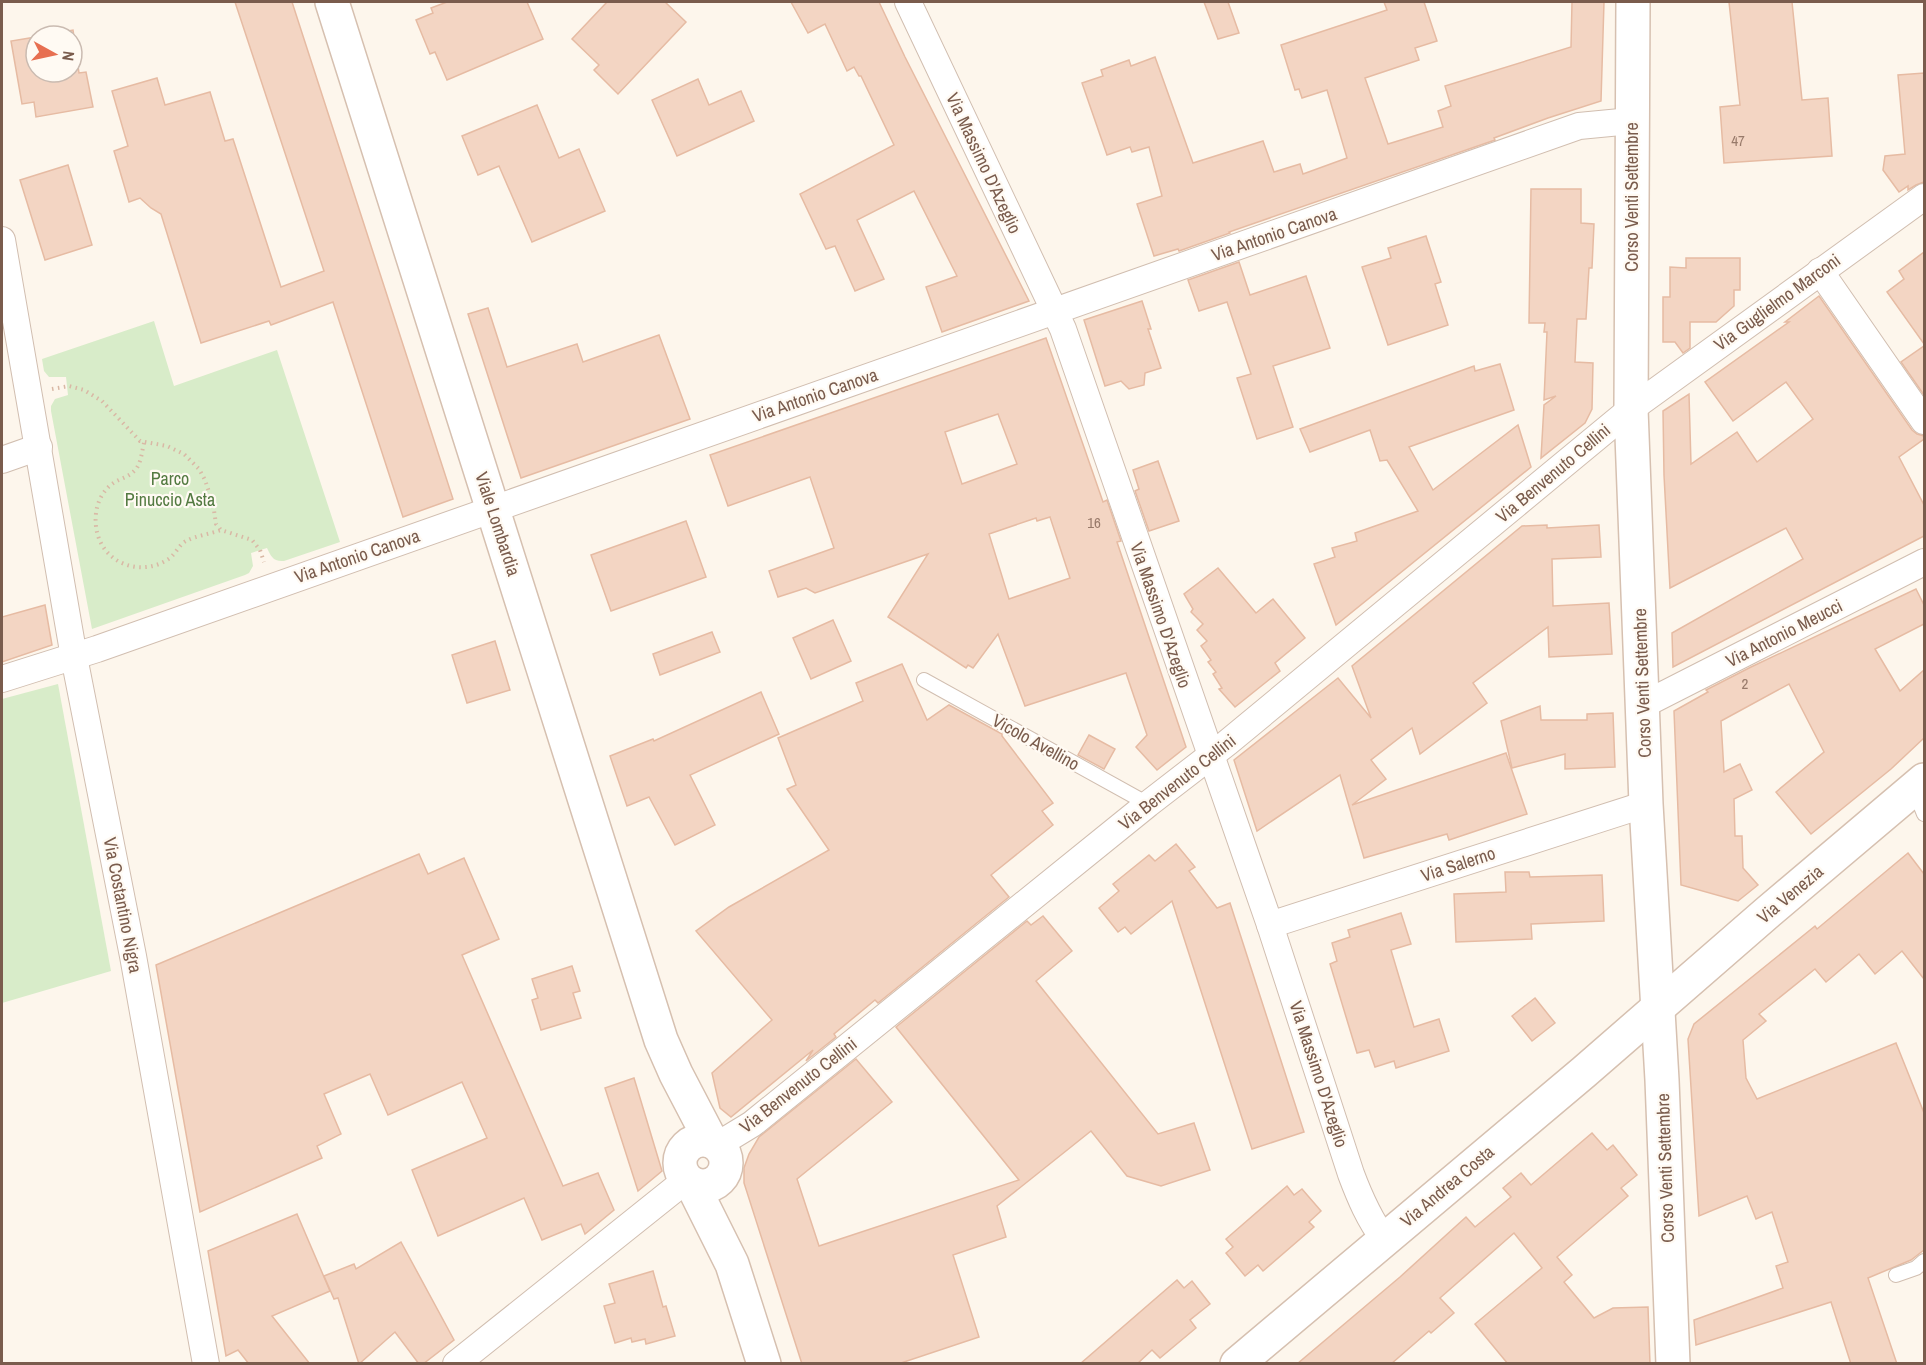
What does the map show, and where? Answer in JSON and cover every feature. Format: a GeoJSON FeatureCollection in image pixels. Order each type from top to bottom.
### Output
{"type":"FeatureCollection","features":[{"type":"Feature","properties":{"kind":"street","name":"Viale Lombardia"},"geometry":{"type":"LineString","coordinates":[[332,2],[664,1047],[695,1174],[723,1193],[732,1264],[764,1364]]}},
{"type":"Feature","properties":{"kind":"street","name":"Via Massimo D'Azeglio"},"geometry":{"type":"LineString","coordinates":[[908,2],[1063,328],[1270,925],[1356,1188],[1367,1214],[1384,1239]]}},
{"type":"Feature","properties":{"kind":"street","name":"Corso Venti Settembre"},"geometry":{"type":"LineString","coordinates":[[1633,2],[1631,409],[1646,804],[1658,1009],[1673,1364]]}},
{"type":"Feature","properties":{"kind":"street","name":"Via Antonio Canova"},"geometry":{"type":"LineString","coordinates":[[2,679],[74,657],[1579,126],[1631,121]]}},
{"type":"Feature","properties":{"kind":"street","name":"Via Guglielmo Marconi"},"geometry":{"type":"LineString","coordinates":[[1631,409],[1924,197]]}},
{"type":"Feature","properties":{"kind":"street","name":"Via Costantino Nigra"},"geometry":{"type":"LineString","coordinates":[[2,240],[74,657],[133,956],[206,1364]]}},
{"type":"Feature","properties":{"kind":"street"},"geometry":{"type":"LineString","coordinates":[[1820,271],[1924,421]]}},
{"type":"Feature","properties":{"kind":"street","name":"Via Benvenuto Cellini"},"geometry":{"type":"LineString","coordinates":[[714,1143],[734,1136],[752,1124],[1210,756],[1631,409]]}},
{"type":"Feature","properties":{"kind":"street"},"geometry":{"type":"LineString","coordinates":[[2,460],[39,447]]}},
{"type":"Feature","properties":{"kind":"street","name":"Via Antonio Meucci"},"geometry":{"type":"LineString","coordinates":[[1643,705],[1924,562]]}},
{"type":"Feature","properties":{"kind":"street","name":"Via Venezia"},"geometry":{"type":"LineString","coordinates":[[1658,1009],[1768,912],[1921,795]]}},
{"type":"Feature","properties":{"kind":"street","name":"Via Salerno"},"geometry":{"type":"LineString","coordinates":[[1270,925],[1646,804]]}},
{"type":"Feature","properties":{"kind":"street","name":"Via Andrea Costa"},"geometry":{"type":"LineString","coordinates":[[1237,1364],[1658,1009]]}},
{"type":"Feature","properties":{"kind":"street","name":"Viale Lombardia"},"geometry":{"type":"LineString","coordinates":[[664,1047],[726,1162],[695,1174]]}},
{"type":"Feature","properties":{"kind":"street"},"geometry":{"type":"LineString","coordinates":[[456,1364],[695,1174]]}},
{"type":"Feature","properties":{"kind":"lane","name":"Vicolo Avellino"},"geometry":{"type":"LineString","coordinates":[[924,680],[1148,804]]}},
{"type":"Feature","properties":{"kind":"lane"},"geometry":{"type":"LineString","coordinates":[[1896,1275],[1916,1268],[1924,1261]]}},
{"type":"Feature","properties":{"kind":"path"},"geometry":{"type":"LineString","coordinates":[[67,387],[76,387],[92,394],[136,438],[144,443],[167,446],[184,454],[199,469],[209,490],[216,524],[221,530],[252,540],[260,550]]}},
{"type":"Feature","properties":{"kind":"path"},"geometry":{"type":"LineString","coordinates":[[144,443],[137,468],[113,482],[99,501],[95,522],[96,531],[108,553],[123,564],[142,568],[153,567],[171,557],[188,540],[221,530]]}},
{"type":"Feature","properties":{"kind":"green space","name":"Parco Pinuccio Asta"},"geometry":{"type":"Polygon","coordinates":[[[154,321],[174,386],[277,350],[340,542],[284,561],[271,556],[267,548],[251,553],[253,566],[245,575],[92,629],[51,411],[55,399],[68,395],[66,377],[49,377],[44,371],[42,359],[154,321]]]}},
{"type":"Feature","properties":{"kind":"green space"},"geometry":{"type":"Polygon","coordinates":[[[58,684],[111,971],[2,1003],[2,699],[58,684]]]}},
{"type":"Feature","properties":{"kind":"building"},"geometry":{"type":"Polygon","coordinates":[[[235,2],[292,2],[453,499],[403,517],[333,302],[271,325],[269,321],[201,343],[161,214],[140,198],[129,202],[114,151],[128,146],[112,91],[157,78],[165,105],[210,92],[225,141],[233,139],[281,287],[324,271],[235,2]]]}},
{"type":"Feature","properties":{"kind":"building"},"geometry":{"type":"Polygon","coordinates":[[[447,2],[527,2],[543,39],[447,80],[435,52],[430,54],[416,20],[433,13],[431,8],[447,2]]]}},
{"type":"Feature","properties":{"kind":"building"},"geometry":{"type":"Polygon","coordinates":[[[607,2],[665,2],[686,22],[618,94],[594,70],[599,65],[572,39],[607,2]]]}},
{"type":"Feature","properties":{"kind":"building"},"geometry":{"type":"Polygon","coordinates":[[[791,2],[879,2],[1029,301],[942,332],[926,287],[957,276],[914,191],[857,220],[884,279],[855,291],[835,246],[826,249],[800,194],[894,145],[861,76],[854,67],[847,71],[825,24],[808,33],[791,2]]]}},
{"type":"Feature","properties":{"kind":"building"},"geometry":{"type":"Polygon","coordinates":[[[1204,2],[1228,2],[1239,33],[1218,39],[1204,2]]]}},
{"type":"Feature","properties":{"kind":"building"},"geometry":{"type":"Polygon","coordinates":[[[1384,2],[1424,2],[1437,41],[1415,48],[1419,60],[1365,78],[1388,144],[1443,127],[1438,111],[1451,106],[1445,86],[1571,47],[1572,2],[1604,2],[1601,101],[1179,251],[1178,249],[1154,256],[1137,204],[1162,196],[1149,147],[1132,152],[1130,147],[1107,155],[1082,83],[1103,76],[1101,70],[1129,60],[1131,66],[1155,57],[1193,163],[1263,141],[1274,172],[1300,164],[1303,174],[1347,158],[1327,90],[1302,98],[1299,89],[1295,90],[1281,45],[1387,10],[1384,2]]]}},
{"type":"Feature","properties":{"kind":"building"},"geometry":{"type":"Polygon","coordinates":[[[1729,2],[1792,2],[1802,100],[1828,98],[1832,156],[1724,163],[1720,107],[1740,105],[1729,2]]]}},
{"type":"Feature","properties":{"kind":"building"},"geometry":{"type":"Polygon","coordinates":[[[24,39],[24,84],[84,84],[84,72],[86,72],[93,107],[36,117],[34,102],[22,104],[11,41],[24,39]]]}},
{"type":"Feature","properties":{"kind":"building"},"geometry":{"type":"Polygon","coordinates":[[[1924,73],[1924,182],[1908,190],[1908,186],[1899,192],[1883,170],[1885,156],[1905,154],[1898,75],[1924,73]]]}},
{"type":"Feature","properties":{"kind":"building"},"geometry":{"type":"Polygon","coordinates":[[[698,79],[709,105],[741,91],[754,121],[677,156],[652,100],[698,79]]]}},
{"type":"Feature","properties":{"kind":"building"},"geometry":{"type":"Polygon","coordinates":[[[537,105],[559,158],[579,149],[605,211],[532,242],[499,166],[478,175],[462,136],[537,105]]]}},
{"type":"Feature","properties":{"kind":"building"},"geometry":{"type":"Polygon","coordinates":[[[68,165],[92,245],[45,260],[20,180],[68,165]]]}},
{"type":"Feature","properties":{"kind":"building"},"geometry":{"type":"Polygon","coordinates":[[[1531,189],[1581,189],[1581,223],[1594,224],[1586,319],[1577,319],[1575,362],[1593,363],[1592,409],[1585,423],[1541,458],[1544,405],[1556,396],[1544,400],[1547,332],[1544,332],[1545,323],[1529,323],[1531,189]]]}},
{"type":"Feature","properties":{"kind":"building"},"geometry":{"type":"Polygon","coordinates":[[[1426,236],[1441,282],[1435,284],[1448,325],[1388,345],[1362,267],[1391,258],[1388,248],[1426,236]]]}},
{"type":"Feature","properties":{"kind":"building"},"geometry":{"type":"Polygon","coordinates":[[[1924,252],[1924,344],[1887,292],[1904,279],[1899,271],[1924,252]]]}},
{"type":"Feature","properties":{"kind":"building"},"geometry":{"type":"Polygon","coordinates":[[[1686,258],[1740,258],[1740,290],[1734,290],[1734,306],[1716,322],[1690,322],[1690,348],[1683,353],[1675,342],[1663,342],[1663,297],[1670,297],[1670,267],[1686,268],[1686,258]]]}},
{"type":"Feature","properties":{"kind":"building"},"geometry":{"type":"Polygon","coordinates":[[[1239,262],[1250,295],[1306,276],[1330,348],[1273,366],[1293,427],[1257,439],[1237,378],[1251,374],[1227,302],[1199,311],[1188,280],[1239,262]]]}},
{"type":"Feature","properties":{"kind":"building"},"geometry":{"type":"Polygon","coordinates":[[[1819,296],[1912,430],[1924,436],[1924,439],[1899,457],[1924,505],[1924,536],[1673,667],[1672,633],[1803,559],[1786,528],[1670,588],[1663,411],[1689,394],[1691,464],[1737,432],[1757,462],[1813,419],[1786,382],[1733,421],[1705,382],[1789,322],[1785,322],[1819,296]]]}},
{"type":"Feature","properties":{"kind":"building"},"geometry":{"type":"Polygon","coordinates":[[[1142,301],[1151,329],[1148,329],[1161,368],[1145,373],[1144,385],[1129,389],[1121,381],[1105,386],[1084,320],[1142,301]]]}},
{"type":"Feature","properties":{"kind":"building"},"geometry":{"type":"Polygon","coordinates":[[[488,308],[507,367],[577,344],[583,362],[659,335],[690,419],[521,478],[468,314],[488,308]]]}},
{"type":"Feature","properties":{"kind":"building"},"geometry":{"type":"Polygon","coordinates":[[[1046,338],[1103,502],[1107,500],[1121,541],[1117,542],[1186,747],[1157,770],[1136,747],[1147,735],[1126,673],[1025,706],[998,634],[973,668],[968,665],[966,668],[888,617],[928,554],[815,593],[806,588],[778,597],[769,571],[834,548],[810,477],[728,506],[710,455],[1046,338]],[[998,414],[945,432],[962,484],[1017,464],[998,414]],[[1050,517],[1037,521],[1036,518],[989,534],[1009,599],[1070,578],[1050,517]]]}},
{"type":"Feature","properties":{"kind":"building"},"geometry":{"type":"Polygon","coordinates":[[[1924,346],[1924,395],[1901,362],[1924,346]]]}},
{"type":"Feature","properties":{"kind":"building"},"geometry":{"type":"Polygon","coordinates":[[[1500,364],[1514,410],[1409,447],[1433,490],[1518,425],[1531,467],[1336,625],[1314,564],[1335,557],[1332,548],[1357,541],[1355,533],[1418,511],[1387,460],[1380,461],[1370,430],[1310,452],[1300,429],[1474,366],[1475,371],[1500,364]]]}},
{"type":"Feature","properties":{"kind":"building"},"geometry":{"type":"Polygon","coordinates":[[[1158,461],[1179,521],[1149,531],[1135,491],[1139,489],[1133,470],[1158,461]]]}},
{"type":"Feature","properties":{"kind":"building"},"geometry":{"type":"Polygon","coordinates":[[[686,521],[706,577],[611,611],[591,555],[686,521]]]}},
{"type":"Feature","properties":{"kind":"building"},"geometry":{"type":"Polygon","coordinates":[[[1547,525],[1547,528],[1599,525],[1601,557],[1552,559],[1553,606],[1609,603],[1612,654],[1549,657],[1548,627],[1473,683],[1487,703],[1420,754],[1412,728],[1371,760],[1386,779],[1352,805],[1506,753],[1527,814],[1449,840],[1447,834],[1364,858],[1340,775],[1257,831],[1234,760],[1338,678],[1371,718],[1352,666],[1522,526],[1547,525]]]}},
{"type":"Feature","properties":{"kind":"building"},"geometry":{"type":"Polygon","coordinates":[[[1218,568],[1256,613],[1273,599],[1305,638],[1275,663],[1280,671],[1235,707],[1219,689],[1222,688],[1213,674],[1216,672],[1208,662],[1211,660],[1201,646],[1207,641],[1197,630],[1203,624],[1191,612],[1193,609],[1184,594],[1218,568]]]}},
{"type":"Feature","properties":{"kind":"building"},"geometry":{"type":"Polygon","coordinates":[[[1916,589],[1924,605],[1924,624],[1875,649],[1900,691],[1924,670],[1924,738],[1891,769],[1811,834],[1776,792],[1824,752],[1789,684],[1721,721],[1724,772],[1740,764],[1752,790],[1734,799],[1735,836],[1742,836],[1743,868],[1758,885],[1738,901],[1681,885],[1674,711],[1708,692],[1706,690],[1751,667],[1916,589]]]}},
{"type":"Feature","properties":{"kind":"building"},"geometry":{"type":"Polygon","coordinates":[[[45,605],[52,645],[2,662],[2,617],[45,605]]]}},
{"type":"Feature","properties":{"kind":"building"},"geometry":{"type":"Polygon","coordinates":[[[833,620],[851,661],[811,679],[793,638],[833,620]]]}},
{"type":"Feature","properties":{"kind":"building"},"geometry":{"type":"Polygon","coordinates":[[[712,632],[720,652],[660,675],[653,654],[712,632]]]}},
{"type":"Feature","properties":{"kind":"building"},"geometry":{"type":"Polygon","coordinates":[[[495,641],[510,690],[467,703],[452,655],[495,641]]]}},
{"type":"Feature","properties":{"kind":"building"},"geometry":{"type":"Polygon","coordinates":[[[902,664],[927,720],[949,705],[1002,734],[1053,803],[1042,811],[1053,825],[991,875],[1009,897],[878,1003],[875,1000],[834,1034],[836,1037],[806,1061],[813,1050],[731,1117],[720,1108],[712,1073],[772,1020],[696,931],[729,907],[829,850],[787,789],[796,785],[778,738],[863,701],[856,683],[902,664]]]}},
{"type":"Feature","properties":{"kind":"building"},"geometry":{"type":"Polygon","coordinates":[[[761,692],[779,734],[690,775],[715,825],[675,845],[649,797],[627,806],[610,756],[653,739],[654,741],[761,692]]]}},
{"type":"Feature","properties":{"kind":"building"},"geometry":{"type":"Polygon","coordinates":[[[1540,706],[1541,720],[1587,720],[1587,714],[1613,713],[1615,767],[1565,769],[1565,754],[1512,768],[1501,721],[1540,706]]]}},
{"type":"Feature","properties":{"kind":"building"},"geometry":{"type":"Polygon","coordinates":[[[1089,735],[1115,749],[1104,769],[1078,755],[1089,735]]]}},
{"type":"Feature","properties":{"kind":"building"},"geometry":{"type":"Polygon","coordinates":[[[1176,844],[1195,867],[1189,871],[1217,908],[1230,903],[1304,1132],[1252,1149],[1172,901],[1131,934],[1125,927],[1118,932],[1099,908],[1119,891],[1113,884],[1149,855],[1155,861],[1176,844]]]}},
{"type":"Feature","properties":{"kind":"building"},"geometry":{"type":"Polygon","coordinates":[[[1908,853],[1924,874],[1924,979],[1902,951],[1875,974],[1859,954],[1826,982],[1815,969],[1759,1014],[1766,1021],[1743,1040],[1746,1078],[1757,1099],[1896,1043],[1924,1113],[1924,1250],[1911,1260],[1868,1278],[1897,1364],[1851,1364],[1831,1302],[1696,1345],[1694,1320],[1783,1288],[1776,1266],[1788,1262],[1772,1212],[1756,1219],[1747,1196],[1699,1216],[1688,1039],[1694,1024],[1815,926],[1817,929],[1908,853]]]}},
{"type":"Feature","properties":{"kind":"building"},"geometry":{"type":"Polygon","coordinates":[[[419,854],[428,874],[464,858],[499,939],[462,955],[563,1186],[598,1173],[614,1210],[585,1234],[581,1224],[542,1240],[524,1198],[438,1236],[412,1170],[487,1138],[462,1082],[388,1115],[370,1074],[324,1094],[341,1134],[317,1146],[322,1158],[200,1212],[156,965],[419,854]]]}},
{"type":"Feature","properties":{"kind":"building"},"geometry":{"type":"Polygon","coordinates":[[[1505,872],[1529,872],[1530,877],[1602,875],[1604,921],[1531,924],[1532,939],[1456,942],[1454,894],[1506,892],[1505,872]]]}},
{"type":"Feature","properties":{"kind":"building"},"geometry":{"type":"Polygon","coordinates":[[[1401,913],[1411,944],[1391,950],[1414,1027],[1439,1019],[1449,1051],[1396,1068],[1394,1061],[1375,1067],[1369,1050],[1357,1053],[1330,964],[1337,961],[1332,943],[1350,937],[1348,930],[1401,913]]]}},
{"type":"Feature","properties":{"kind":"building"},"geometry":{"type":"Polygon","coordinates":[[[1043,916],[1072,951],[1036,981],[1158,1134],[1194,1123],[1210,1170],[1161,1186],[1127,1176],[1091,1131],[997,1206],[1006,1237],[953,1255],[979,1337],[898,1364],[802,1364],[744,1183],[744,1168],[749,1154],[759,1137],[856,1059],[892,1102],[797,1179],[819,1246],[1019,1180],[896,1027],[1027,921],[1031,925],[1043,916]]]}},
{"type":"Feature","properties":{"kind":"building"},"geometry":{"type":"Polygon","coordinates":[[[572,966],[580,991],[573,993],[581,1018],[541,1030],[532,1000],[538,998],[532,979],[572,966]]]}},
{"type":"Feature","properties":{"kind":"building"},"geometry":{"type":"Polygon","coordinates":[[[1535,998],[1555,1023],[1532,1041],[1512,1016],[1535,998]]]}},
{"type":"Feature","properties":{"kind":"building"},"geometry":{"type":"Polygon","coordinates":[[[634,1078],[662,1171],[638,1191],[605,1088],[634,1078]]]}},
{"type":"Feature","properties":{"kind":"building"},"geometry":{"type":"Polygon","coordinates":[[[1592,1133],[1607,1150],[1613,1145],[1637,1175],[1621,1188],[1628,1196],[1557,1257],[1572,1275],[1564,1282],[1594,1318],[1613,1308],[1648,1307],[1650,1364],[1508,1364],[1475,1324],[1542,1268],[1514,1233],[1440,1298],[1454,1313],[1391,1364],[1297,1364],[1400,1277],[1466,1217],[1475,1227],[1511,1197],[1503,1188],[1521,1173],[1531,1185],[1592,1133]]]}},
{"type":"Feature","properties":{"kind":"building"},"geometry":{"type":"Polygon","coordinates":[[[1287,1186],[1294,1195],[1302,1189],[1321,1211],[1309,1222],[1314,1227],[1263,1271],[1258,1265],[1245,1276],[1226,1253],[1233,1247],[1226,1239],[1287,1186]]]}},
{"type":"Feature","properties":{"kind":"building"},"geometry":{"type":"Polygon","coordinates":[[[297,1214],[330,1291],[272,1316],[310,1364],[249,1364],[238,1350],[226,1356],[208,1251],[297,1214]]]}},
{"type":"Feature","properties":{"kind":"building"},"geometry":{"type":"Polygon","coordinates":[[[401,1242],[454,1340],[423,1364],[419,1364],[395,1332],[359,1364],[338,1298],[334,1299],[324,1276],[354,1264],[356,1269],[401,1242]]]}},
{"type":"Feature","properties":{"kind":"building"},"geometry":{"type":"Polygon","coordinates":[[[653,1271],[663,1307],[666,1306],[675,1336],[646,1344],[645,1339],[632,1342],[631,1338],[615,1343],[604,1306],[615,1303],[609,1284],[653,1271]]]}},
{"type":"Feature","properties":{"kind":"building"},"geometry":{"type":"Polygon","coordinates":[[[1177,1280],[1184,1288],[1192,1281],[1210,1304],[1190,1320],[1196,1328],[1160,1358],[1152,1350],[1137,1364],[1080,1364],[1177,1280]]]}}]}
